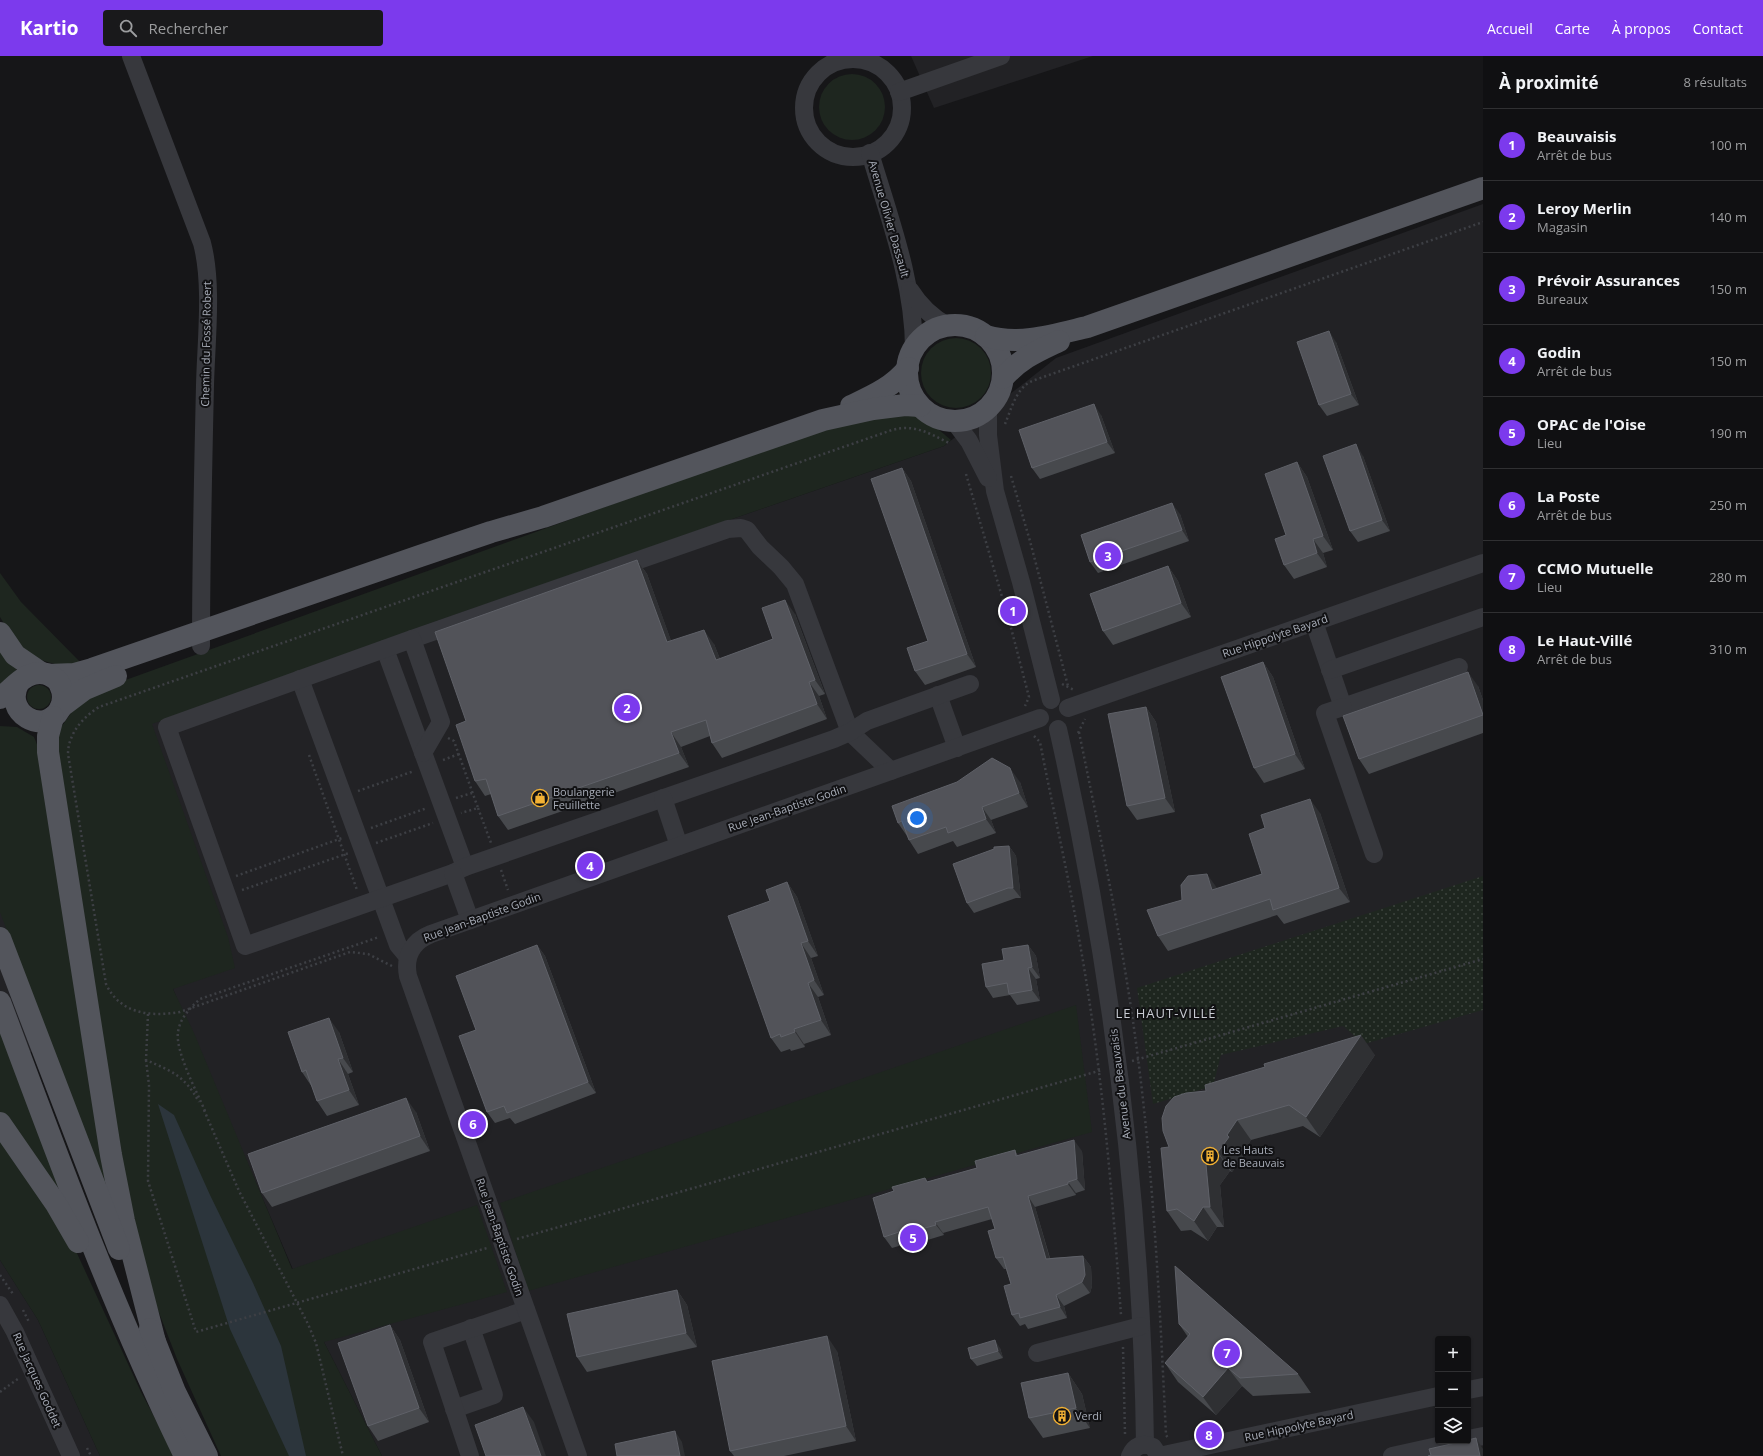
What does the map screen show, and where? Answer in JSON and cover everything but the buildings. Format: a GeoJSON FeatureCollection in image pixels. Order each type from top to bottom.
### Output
{"type":"FeatureCollection","features":[{"type":"Feature","properties":{"kind":"main road"},"geometry":{"type":"LineString","coordinates":[[823,420],[888,387],[899,379],[911,358],[928,334],[948,326],[968,327],[986,336],[999,340],[1018,340],[1057,334],[1087,327],[1483,188]]}},
{"type":"Feature","properties":{"kind":"main road"},"geometry":{"type":"LineString","coordinates":[[1003,378],[1023,359],[1087,327]]}},
{"type":"Feature","properties":{"kind":"main road"},"geometry":{"type":"LineString","coordinates":[[911,358],[910,388],[920,406],[935,417],[954,421],[972,418],[988,408],[997,397],[1003,378],[1002,365],[998,352],[986,336]]}},
{"type":"Feature","properties":{"kind":"main road"},"geometry":{"type":"LineString","coordinates":[[0,698],[28,675],[74,674],[85,672],[201,639],[488,540],[543,517],[823,420],[873,409],[900,405],[920,406]]}},
{"type":"Feature","properties":{"kind":"main road"},"geometry":{"type":"LineString","coordinates":[[0,634],[16,655],[44,674],[57,680],[62,688],[63,697],[48,736],[48,752],[111,1154],[124,1221],[155,1342]]}},
{"type":"Feature","properties":{"kind":"main road"},"geometry":{"type":"LineString","coordinates":[[0,715],[12,714],[38,721],[45,721],[80,692],[201,639]]}},
{"type":"Feature","properties":{"kind":"main road"},"geometry":{"type":"LineString","coordinates":[[19,682],[15,691],[15,701],[18,710],[24,717]]}},
{"type":"Feature","properties":{"kind":"main road"},"geometry":{"type":"LineString","coordinates":[[0,938],[155,1342],[175,1392],[206,1456]]}},
{"type":"Feature","properties":{"kind":"main road"},"geometry":{"type":"LineString","coordinates":[[0,1002],[72,1196],[139,1359],[185,1456]]}},
{"type":"Feature","properties":{"kind":"main road"},"geometry":{"type":"LineString","coordinates":[[0,1123],[66,1220],[83,1251],[118,1324],[139,1359]]}},
{"type":"Feature","properties":{"kind":"street","name":"Chemin du Fossé Robert"},"geometry":{"type":"LineString","coordinates":[[131,56],[202,243],[205,255],[207,301],[201,568],[201,639]]}},
{"type":"Feature","properties":{"kind":"street"},"geometry":{"type":"LineString","coordinates":[[899,92],[1001,56]]}},
{"type":"Feature","properties":{"kind":"street"},"geometry":{"type":"LineString","coordinates":[[834,59],[858,60],[873,64],[886,73],[899,92],[901,107],[897,128],[883,146],[870,153],[850,156],[830,151],[814,138],[807,125],[804,105],[810,85],[823,69],[834,59]]}},
{"type":"Feature","properties":{"kind":"street","name":"Avenue Olivier Dassault"},"geometry":{"type":"LineString","coordinates":[[870,153],[892,224],[908,285],[914,326],[911,358]]}},
{"type":"Feature","properties":{"kind":"street","name":"Avenue Olivier Dassault"},"geometry":{"type":"LineString","coordinates":[[908,285],[925,310],[938,321],[948,326]]}},
{"type":"Feature","properties":{"kind":"street"},"geometry":{"type":"LineString","coordinates":[[988,408],[988,435],[995,491],[1021,582],[1051,700]]}},
{"type":"Feature","properties":{"kind":"street"},"geometry":{"type":"LineString","coordinates":[[954,421],[969,441],[995,491]]}},
{"type":"Feature","properties":{"kind":"street"},"geometry":{"type":"LineString","coordinates":[[891,771],[850,732],[795,584],[781,567],[760,547],[750,533],[741,528],[728,529],[412,639],[167,727],[245,946],[850,732],[866,721],[970,684]]}},
{"type":"Feature","properties":{"kind":"street","name":"Rue Hippolyte Bayard"},"geometry":{"type":"LineString","coordinates":[[1068,708],[1483,563]]}},
{"type":"Feature","properties":{"kind":"street"},"geometry":{"type":"LineString","coordinates":[[1330,670],[1483,617]]}},
{"type":"Feature","properties":{"kind":"street"},"geometry":{"type":"LineString","coordinates":[[1314,622],[1343,707]]}},
{"type":"Feature","properties":{"kind":"street"},"geometry":{"type":"LineString","coordinates":[[412,639],[441,722],[426,759]]}},
{"type":"Feature","properties":{"kind":"street"},"geometry":{"type":"LineString","coordinates":[[385,649],[426,759],[459,870],[470,920]]}},
{"type":"Feature","properties":{"kind":"street"},"geometry":{"type":"LineString","coordinates":[[1374,854],[1325,713],[1459,667]]}},
{"type":"Feature","properties":{"kind":"street"},"geometry":{"type":"LineString","coordinates":[[300,679],[398,945],[408,957]]}},
{"type":"Feature","properties":{"kind":"street"},"geometry":{"type":"LineString","coordinates":[[938,695],[957,748]]}},
{"type":"Feature","properties":{"kind":"street"},"geometry":{"type":"LineString","coordinates":[[1051,700],[1061,701],[1068,708],[1068,721],[1065,725],[1058,729],[1047,727],[1034,721],[1045,703],[1051,700]]}},
{"type":"Feature","properties":{"kind":"street","name":"Rue Jean-Baptiste Godin"},"geometry":{"type":"LineString","coordinates":[[578,1456],[408,976],[406,964],[414,945],[424,937],[470,920],[1034,721]]}},
{"type":"Feature","properties":{"kind":"street","name":"Avenue du Beauvaisis"},"geometry":{"type":"LineString","coordinates":[[1058,729],[1088,871],[1119,1065],[1135,1224],[1141,1326],[1145,1445]]}},
{"type":"Feature","properties":{"kind":"street"},"geometry":{"type":"LineString","coordinates":[[663,798],[680,846]]}},
{"type":"Feature","properties":{"kind":"street","name":"Rue Jacques Goddet"},"geometry":{"type":"LineString","coordinates":[[0,1305],[15,1332],[71,1456]]}},
{"type":"Feature","properties":{"kind":"street"},"geometry":{"type":"LineString","coordinates":[[470,1456],[432,1342],[526,1310]]}},
{"type":"Feature","properties":{"kind":"street"},"geometry":{"type":"LineString","coordinates":[[1037,1353],[1141,1326]]}},
{"type":"Feature","properties":{"kind":"street"},"geometry":{"type":"LineString","coordinates":[[454,1409],[494,1396],[471,1328]]}},
{"type":"Feature","properties":{"kind":"street"},"geometry":{"type":"LineString","coordinates":[[1471,1389],[1483,1387]]}},
{"type":"Feature","properties":{"kind":"street","name":"Rue Hippolyte Bayard"},"geometry":{"type":"LineString","coordinates":[[1159,1456],[1435,1397]]}},
{"type":"Feature","properties":{"kind":"street"},"geometry":{"type":"LineString","coordinates":[[1471,1438],[1483,1436]]}},
{"type":"Feature","properties":{"kind":"street"},"geometry":{"type":"LineString","coordinates":[[1392,1456],[1446,1444]]}},
{"type":"Feature","properties":{"kind":"street"},"geometry":{"type":"LineString","coordinates":[[1130,1456],[1135,1448],[1145,1445],[1155,1449],[1159,1456]]}},
{"type":"Feature","properties":{"kind":"path"},"geometry":{"type":"LineString","coordinates":[[1032,381],[1483,222]]}},
{"type":"Feature","properties":{"kind":"path"},"geometry":{"type":"LineString","coordinates":[[964,467],[1008,617],[1029,697],[1025,707],[1034,721],[1031,734],[1040,742],[1080,945],[1098,1071],[1111,1184],[1123,1330],[1125,1434],[1119,1441]]}},
{"type":"Feature","properties":{"kind":"path"},"geometry":{"type":"LineString","coordinates":[[1010,475],[1030,541],[1068,686]]}},
{"type":"Feature","properties":{"kind":"path"},"geometry":{"type":"LineString","coordinates":[[308,750],[362,905]]}},
{"type":"Feature","properties":{"kind":"path"},"geometry":{"type":"LineString","coordinates":[[326,802],[343,796],[426,759],[459,754]]}},
{"type":"Feature","properties":{"kind":"path"},"geometry":{"type":"LineString","coordinates":[[148,1014],[146,1060],[149,1086],[148,1180],[196,1332],[1483,959]]}},
{"type":"Feature","properties":{"kind":"path"},"geometry":{"type":"LineString","coordinates":[[146,1060],[174,1072],[185,1081],[205,1111],[256,1226],[298,1303],[316,1343],[343,1456]]}},
{"type":"Feature","properties":{"kind":"path"},"geometry":{"type":"LineString","coordinates":[[0,1392],[21,1377]]}},
{"type":"Feature","properties":{"kind":"shaded area"},"geometry":{"type":"Polygon","coordinates":[[[911,56],[1093,56],[934,108],[911,56]]]}},
{"type":"Feature","properties":{"kind":"shaded area"},"geometry":{"type":"Polygon","coordinates":[[[845,74],[859,74],[871,79],[880,88],[885,100],[883,120],[876,131],[859,140],[845,140],[833,135],[824,126],[819,114],[819,100],[824,88],[833,79],[845,74]]]}},
{"type":"Feature","properties":{"kind":"shaded area"},"geometry":{"type":"Polygon","coordinates":[[[1483,204],[1483,1456],[382,1456],[324,1342],[173,989],[0,1066],[0,771],[944,446],[1056,358],[1483,204]]]}},
{"type":"Feature","properties":{"kind":"shaded area"},"geometry":{"type":"Polygon","coordinates":[[[949,338],[963,338],[976,344],[985,353],[989,359],[991,373],[989,387],[981,398],[970,406],[963,408],[949,408],[942,406],[931,398],[923,387],[921,380],[921,366],[923,359],[931,348],[942,340],[949,338]]]}},
{"type":"Feature","properties":{"kind":"shaded area"},"geometry":{"type":"Polygon","coordinates":[[[908,411],[938,429],[951,440],[944,446],[431,623],[152,724],[228,937],[235,968],[173,989],[194,1033],[292,1269],[477,1205],[507,1292],[324,1342],[382,1456],[221,1456],[177,1359],[156,1305],[135,1236],[53,753],[59,730],[84,695],[840,422],[908,411]]]}},
{"type":"Feature","properties":{"kind":"shaded area"},"geometry":{"type":"Polygon","coordinates":[[[0,573],[21,602],[82,664],[62,666],[44,661],[21,651],[0,617],[0,573]]]}},
{"type":"Feature","properties":{"kind":"shaded area"},"geometry":{"type":"Polygon","coordinates":[[[0,642],[18,666],[14,674],[0,687],[0,642]]]}},
{"type":"Feature","properties":{"kind":"shaded area"},"geometry":{"type":"Polygon","coordinates":[[[39,685],[48,688],[51,697],[48,706],[39,709],[30,706],[27,697],[30,688],[39,685]]]}},
{"type":"Feature","properties":{"kind":"shaded area"},"geometry":{"type":"Polygon","coordinates":[[[0,726],[17,727],[34,737],[42,757],[111,1185],[104,1188],[0,912],[0,726]]]}},
{"type":"Feature","properties":{"kind":"shaded area"},"geometry":{"type":"Polygon","coordinates":[[[1483,876],[1483,1010],[1364,1044],[1343,1026],[1221,1055],[1213,1086],[1153,1104],[1137,988],[1483,876]]]}},
{"type":"Feature","properties":{"kind":"shaded area"},"geometry":{"type":"Polygon","coordinates":[[[1076,1005],[1092,1132],[528,1291],[500,1203],[1076,1005]]]}},
{"type":"Feature","properties":{"kind":"shaded area"},"geometry":{"type":"Polygon","coordinates":[[[0,1024],[74,1219],[0,1112],[0,1024]]]}},
{"type":"Feature","properties":{"kind":"shaded area"},"geometry":{"type":"Polygon","coordinates":[[[158,1104],[174,1115],[281,1346],[306,1456],[289,1456],[230,1329],[158,1104]]]}},
{"type":"Feature","properties":{"kind":"shaded area"},"geometry":{"type":"Polygon","coordinates":[[[0,1131],[69,1236],[141,1392],[175,1456],[100,1456],[38,1320],[0,1260],[0,1131]]]}},
{"type":"Feature","properties":{"kind":"shaded area"},"geometry":{"type":"Polygon","coordinates":[[[0,1260],[38,1320],[100,1456],[0,1456],[0,1260]]]}},
{"type":"Feature","properties":{"kind":"place","name":"Prévoir Assurances"},"geometry":{"type":"Point","coordinates":[1108,556]}},
{"type":"Feature","properties":{"kind":"place","name":"Beauvaisis"},"geometry":{"type":"Point","coordinates":[1013,611]}},
{"type":"Feature","properties":{"kind":"place","name":"Leroy Merlin"},"geometry":{"type":"Point","coordinates":[627,708]}},
{"type":"Feature","properties":{"kind":"place","name":"Boulangerie Feuillette"},"geometry":{"type":"Point","coordinates":[540,798]}},
{"type":"Feature","properties":{"kind":"place","name":"Godin"},"geometry":{"type":"Point","coordinates":[590,866]}},
{"type":"Feature","properties":{"kind":"place","name":"La Poste"},"geometry":{"type":"Point","coordinates":[473,1124]}},
{"type":"Feature","properties":{"kind":"place","name":"Les Hauts de Beauvais"},"geometry":{"type":"Point","coordinates":[1210,1156]}},
{"type":"Feature","properties":{"kind":"place","name":"OPAC de l'Oise"},"geometry":{"type":"Point","coordinates":[913,1238]}},
{"type":"Feature","properties":{"kind":"place","name":"CCMO Mutuelle"},"geometry":{"type":"Point","coordinates":[1227,1353]}},
{"type":"Feature","properties":{"kind":"place","name":"Verdi"},"geometry":{"type":"Point","coordinates":[1062,1416]}},
{"type":"Feature","properties":{"kind":"place","name":"Le Haut-Villé"},"geometry":{"type":"Point","coordinates":[1209,1435]}},
{"type":"Feature","properties":{"kind":"district","name":"LE HAUT-VILLÉ"},"geometry":{"type":"Point","coordinates":[1166,1013]}}]}
